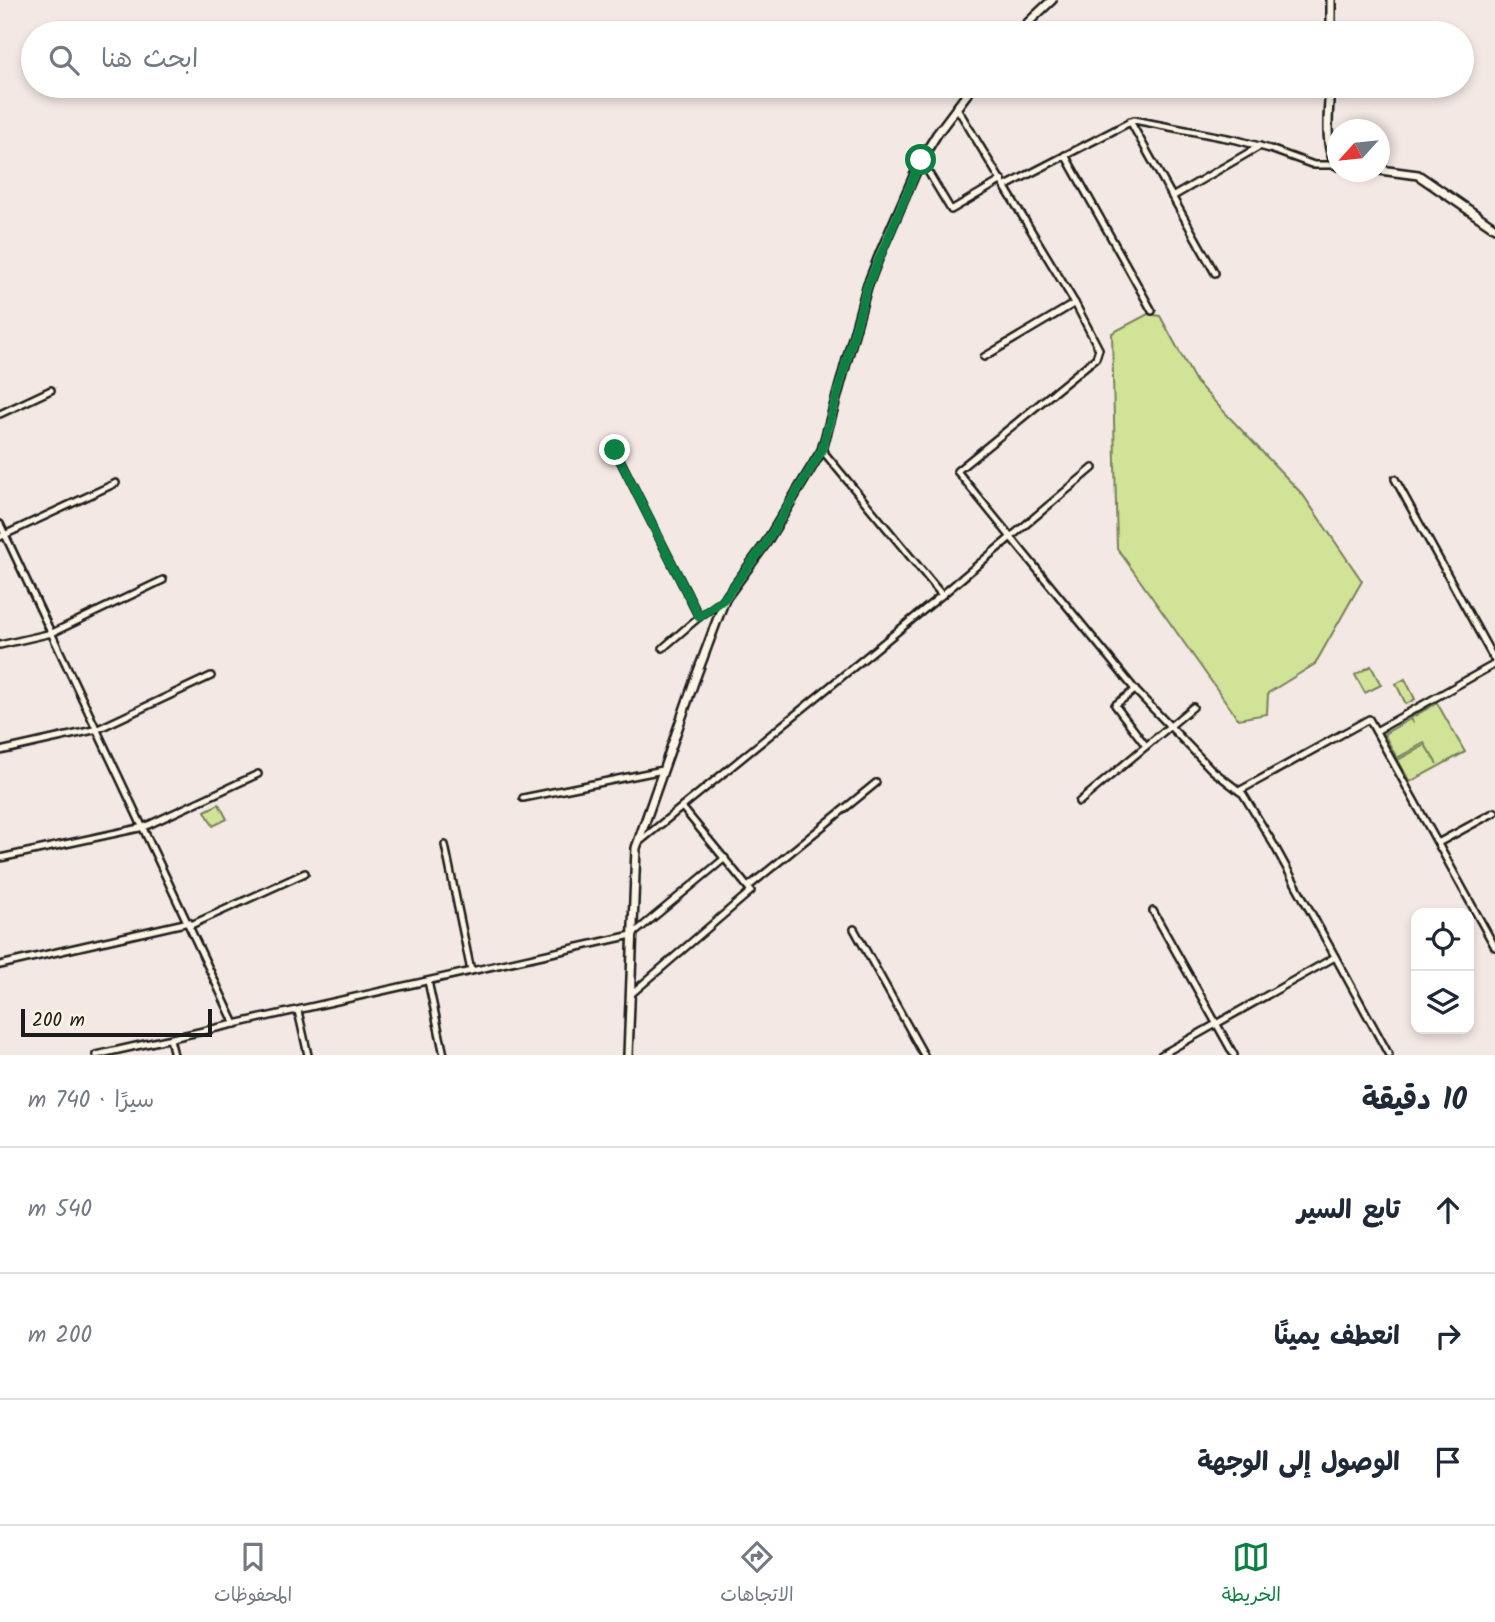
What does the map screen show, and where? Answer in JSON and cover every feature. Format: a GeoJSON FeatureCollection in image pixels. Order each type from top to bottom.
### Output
{"type":"FeatureCollection","features":[{"type":"Feature","properties":{"kind":"street"},"geometry":{"type":"LineString","coordinates":[[1030,21],[1052,0]]}},
{"type":"Feature","properties":{"kind":"street"},"geometry":{"type":"LineString","coordinates":[[1331,0],[1331,21]]}},
{"type":"Feature","properties":{"kind":"street"},"geometry":{"type":"LineString","coordinates":[[628,1055],[638,843],[663,770],[724,599],[766,543],[822,450],[867,287],[921,160],[964,98]]}},
{"type":"Feature","properties":{"kind":"street"},"geometry":{"type":"LineString","coordinates":[[1329,119],[1330,98]]}},
{"type":"Feature","properties":{"kind":"street"},"geometry":{"type":"LineString","coordinates":[[957,108],[1075,303],[1099,349],[1096,358],[957,471],[1135,690],[1212,770],[1239,791],[1274,845],[1389,1055]]}},
{"type":"Feature","properties":{"kind":"street"},"geometry":{"type":"LineString","coordinates":[[921,160],[951,210],[1130,121],[1140,120],[1260,146],[1314,165],[1327,165]]}},
{"type":"Feature","properties":{"kind":"street"},"geometry":{"type":"LineString","coordinates":[[1130,121],[1215,273]]}},
{"type":"Feature","properties":{"kind":"street"},"geometry":{"type":"LineString","coordinates":[[1172,197],[1260,146]]}},
{"type":"Feature","properties":{"kind":"street"},"geometry":{"type":"LineString","coordinates":[[1065,155],[1152,311]]}},
{"type":"Feature","properties":{"kind":"street"},"geometry":{"type":"LineString","coordinates":[[1390,171],[1418,175],[1495,228]]}},
{"type":"Feature","properties":{"kind":"street"},"geometry":{"type":"LineString","coordinates":[[984,357],[1075,303]]}},
{"type":"Feature","properties":{"kind":"street"},"geometry":{"type":"LineString","coordinates":[[0,414],[51,390]]}},
{"type":"Feature","properties":{"kind":"street"},"geometry":{"type":"LineString","coordinates":[[615,450],[699,617]]}},
{"type":"Feature","properties":{"kind":"street"},"geometry":{"type":"LineString","coordinates":[[822,450],[942,595]]}},
{"type":"Feature","properties":{"kind":"street"},"geometry":{"type":"LineString","coordinates":[[638,843],[1093,468]]}},
{"type":"Feature","properties":{"kind":"street"},"geometry":{"type":"LineString","coordinates":[[1376,731],[1495,662],[1395,479]]}},
{"type":"Feature","properties":{"kind":"street"},"geometry":{"type":"LineString","coordinates":[[3,536],[116,482]]}},
{"type":"Feature","properties":{"kind":"street"},"geometry":{"type":"LineString","coordinates":[[0,524],[3,536],[145,827],[235,1024]]}},
{"type":"Feature","properties":{"kind":"street"},"geometry":{"type":"LineString","coordinates":[[0,645],[52,633],[163,580]]}},
{"type":"Feature","properties":{"kind":"street"},"geometry":{"type":"LineString","coordinates":[[663,648],[724,599]]}},
{"type":"Feature","properties":{"kind":"street"},"geometry":{"type":"LineString","coordinates":[[0,751],[97,729],[211,676]]}},
{"type":"Feature","properties":{"kind":"street"},"geometry":{"type":"LineString","coordinates":[[1135,690],[1115,705],[1146,746]]}},
{"type":"Feature","properties":{"kind":"street"},"geometry":{"type":"LineString","coordinates":[[1079,802],[1194,707]]}},
{"type":"Feature","properties":{"kind":"street"},"geometry":{"type":"LineString","coordinates":[[1239,791],[1369,719],[1495,947]]}},
{"type":"Feature","properties":{"kind":"street"},"geometry":{"type":"LineString","coordinates":[[523,799],[663,770]]}},
{"type":"Feature","properties":{"kind":"street"},"geometry":{"type":"LineString","coordinates":[[0,858],[145,827],[258,774]]}},
{"type":"Feature","properties":{"kind":"street"},"geometry":{"type":"LineString","coordinates":[[748,887],[876,783]]}},
{"type":"Feature","properties":{"kind":"street"},"geometry":{"type":"LineString","coordinates":[[630,995],[751,891],[682,807]]}},
{"type":"Feature","properties":{"kind":"street"},"geometry":{"type":"LineString","coordinates":[[1438,843],[1495,812]]}},
{"type":"Feature","properties":{"kind":"street"},"geometry":{"type":"LineString","coordinates":[[445,845],[471,971]]}},
{"type":"Feature","properties":{"kind":"street"},"geometry":{"type":"LineString","coordinates":[[96,1055],[632,935],[724,858]]}},
{"type":"Feature","properties":{"kind":"street"},"geometry":{"type":"LineString","coordinates":[[0,965],[190,924],[305,873]]}},
{"type":"Feature","properties":{"kind":"street"},"geometry":{"type":"LineString","coordinates":[[1153,911],[1234,1055]]}},
{"type":"Feature","properties":{"kind":"street"},"geometry":{"type":"LineString","coordinates":[[854,929],[924,1055]]}},
{"type":"Feature","properties":{"kind":"street"},"geometry":{"type":"LineString","coordinates":[[1161,1055],[1335,957]]}},
{"type":"Feature","properties":{"kind":"street"},"geometry":{"type":"LineString","coordinates":[[428,981],[444,1055]]}},
{"type":"Feature","properties":{"kind":"street"},"geometry":{"type":"LineString","coordinates":[[298,1011],[308,1055]]}},
{"type":"Feature","properties":{"kind":"street"},"geometry":{"type":"LineString","coordinates":[[170,1039],[174,1055]]}},
{"type":"Feature","properties":{"kind":"green space"},"geometry":{"type":"Polygon","coordinates":[[[1148,314],[1160,316],[1196,382],[1303,495],[1362,581],[1315,664],[1268,693],[1267,714],[1238,719],[1117,548],[1112,333],[1148,314]]]}},
{"type":"Feature","properties":{"kind":"green space"},"geometry":{"type":"Polygon","coordinates":[[[1371,666],[1381,685],[1365,693],[1355,675],[1371,666]]]}},
{"type":"Feature","properties":{"kind":"green space"},"geometry":{"type":"Polygon","coordinates":[[[1405,679],[1415,699],[1406,704],[1396,684],[1405,679]]]}},
{"type":"Feature","properties":{"kind":"green space"},"geometry":{"type":"Polygon","coordinates":[[[1437,703],[1465,752],[1410,782],[1398,760],[1425,745],[1437,764],[1424,743],[1397,758],[1384,734],[1410,719],[1413,723],[1411,718],[1437,703]]]}},
{"type":"Feature","properties":{"kind":"green space"},"geometry":{"type":"Polygon","coordinates":[[[219,804],[227,819],[213,826],[205,811],[219,804]]]}},
{"type":"Feature","properties":{"kind":"route"},"geometry":{"type":"LineString","coordinates":[[615,450],[699,617],[724,599],[766,543],[822,450],[867,287],[921,160]]}}]}
